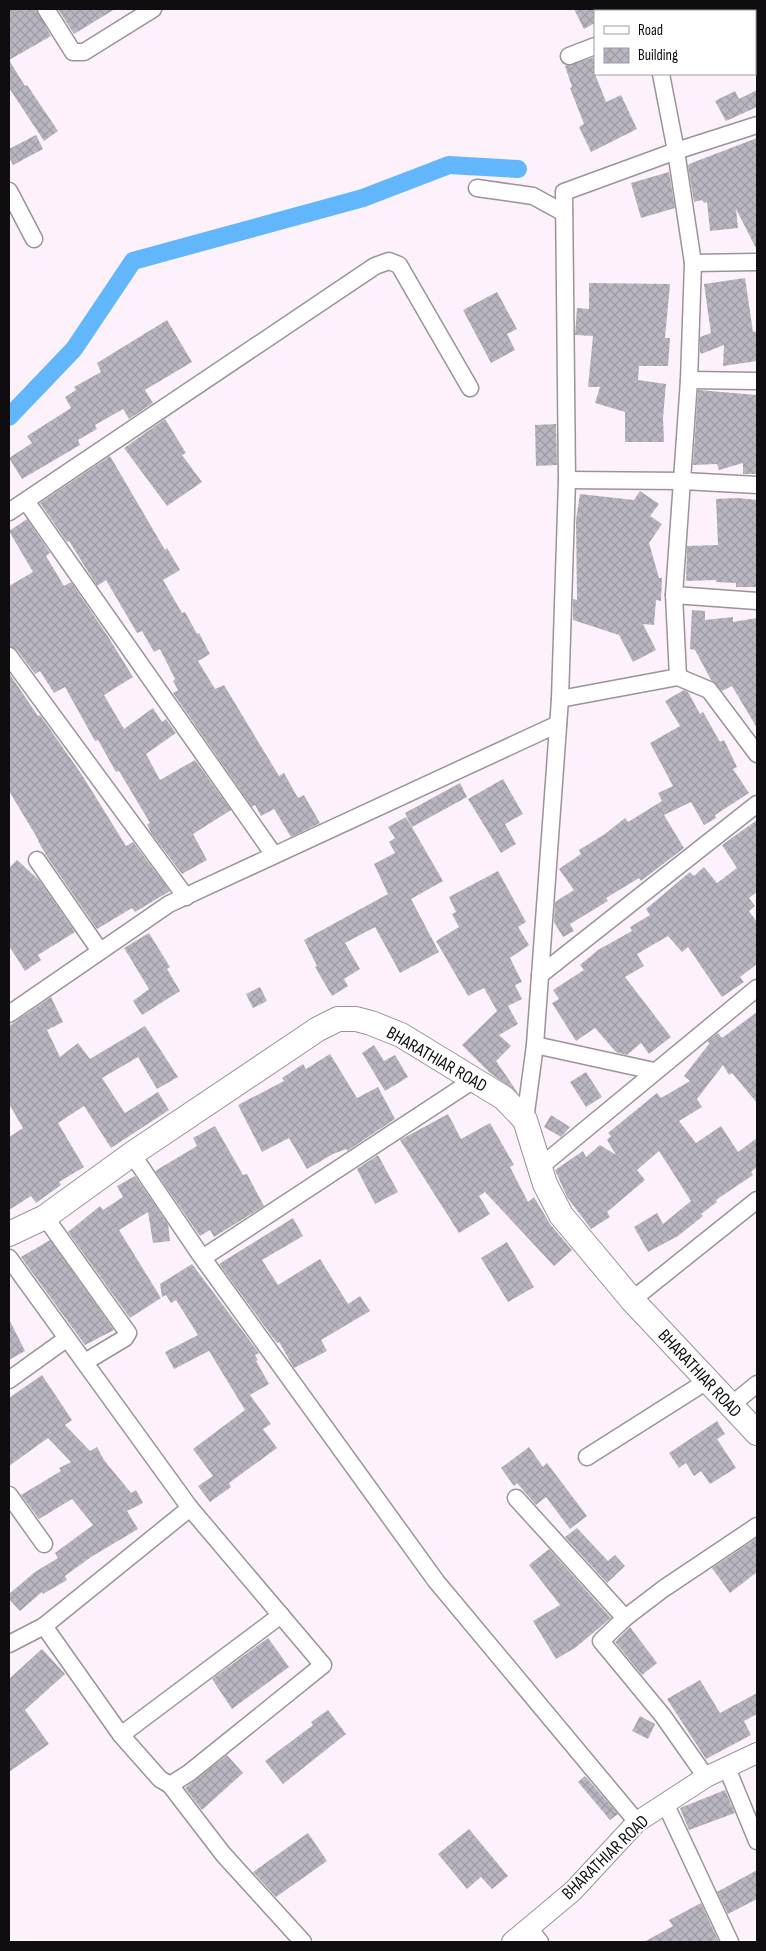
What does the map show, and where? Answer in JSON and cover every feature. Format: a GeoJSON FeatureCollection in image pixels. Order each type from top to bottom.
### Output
{"type":"FeatureCollection","features":[{"type":"Feature","properties":{"kind":"main road","name":"BHARATHIAR ROAD"},"geometry":{"type":"LineString","coordinates":[[9,1234],[45,1217],[132,1154],[296,1044],[338,1019],[356,1018],[401,1035],[475,1078],[504,1098],[525,1120],[545,1184],[561,1215],[632,1300],[757,1433]]}},
{"type":"Feature","properties":{"kind":"street"},"geometry":{"type":"LineString","coordinates":[[46,9],[73,52],[78,53],[84,52],[153,9]]}},
{"type":"Feature","properties":{"kind":"street"},"geometry":{"type":"LineString","coordinates":[[569,56],[594,46]]}},
{"type":"Feature","properties":{"kind":"street"},"geometry":{"type":"LineString","coordinates":[[661,75],[676,151],[693,263],[689,380],[674,596],[678,677]]}},
{"type":"Feature","properties":{"kind":"street"},"geometry":{"type":"LineString","coordinates":[[525,1120],[535,1045],[560,699],[567,480],[564,192],[757,124]]}},
{"type":"Feature","properties":{"kind":"street"},"geometry":{"type":"LineString","coordinates":[[477,188],[533,196],[564,213]]}},
{"type":"Feature","properties":{"kind":"street"},"geometry":{"type":"LineString","coordinates":[[9,191],[34,238]]}},
{"type":"Feature","properties":{"kind":"street"},"geometry":{"type":"LineString","coordinates":[[9,512],[375,266],[389,261],[399,266],[470,388]]}},
{"type":"Feature","properties":{"kind":"street"},"geometry":{"type":"LineString","coordinates":[[693,263],[757,262]]}},
{"type":"Feature","properties":{"kind":"street"},"geometry":{"type":"LineString","coordinates":[[689,380],[757,380]]}},
{"type":"Feature","properties":{"kind":"street"},"geometry":{"type":"LineString","coordinates":[[567,480],[683,481],[757,485]]}},
{"type":"Feature","properties":{"kind":"street"},"geometry":{"type":"LineString","coordinates":[[26,501],[274,855]]}},
{"type":"Feature","properties":{"kind":"street"},"geometry":{"type":"LineString","coordinates":[[674,596],[757,601]]}},
{"type":"Feature","properties":{"kind":"street"},"geometry":{"type":"LineString","coordinates":[[9,656],[186,896]]}},
{"type":"Feature","properties":{"kind":"street"},"geometry":{"type":"LineString","coordinates":[[560,699],[678,677],[709,690],[757,754]]}},
{"type":"Feature","properties":{"kind":"street"},"geometry":{"type":"LineString","coordinates":[[9,1014],[169,904],[558,724]]}},
{"type":"Feature","properties":{"kind":"street"},"geometry":{"type":"LineString","coordinates":[[540,975],[757,804]]}},
{"type":"Feature","properties":{"kind":"street"},"geometry":{"type":"LineString","coordinates":[[38,860],[100,951]]}},
{"type":"Feature","properties":{"kind":"street"},"geometry":{"type":"LineString","coordinates":[[540,1166],[757,988]]}},
{"type":"Feature","properties":{"kind":"street"},"geometry":{"type":"LineString","coordinates":[[535,1045],[654,1071]]}},
{"type":"Feature","properties":{"kind":"street"},"geometry":{"type":"LineString","coordinates":[[204,1257],[475,1078]]}},
{"type":"Feature","properties":{"kind":"street"},"geometry":{"type":"LineString","coordinates":[[132,1154],[436,1581],[638,1822]]}},
{"type":"Feature","properties":{"kind":"street"},"geometry":{"type":"LineString","coordinates":[[632,1300],[757,1200]]}},
{"type":"Feature","properties":{"kind":"street"},"geometry":{"type":"LineString","coordinates":[[45,1217],[128,1333],[125,1338],[85,1362]]}},
{"type":"Feature","properties":{"kind":"street"},"geometry":{"type":"LineString","coordinates":[[9,1258],[190,1508],[323,1665],[188,1774],[170,1785]]}},
{"type":"Feature","properties":{"kind":"street"},"geometry":{"type":"LineString","coordinates":[[9,1380],[66,1339]]}},
{"type":"Feature","properties":{"kind":"street"},"geometry":{"type":"LineString","coordinates":[[587,1457],[707,1381]]}},
{"type":"Feature","properties":{"kind":"street"},"geometry":{"type":"LineString","coordinates":[[730,1406],[757,1384]]}},
{"type":"Feature","properties":{"kind":"street"},"geometry":{"type":"LineString","coordinates":[[9,1495],[44,1544]]}},
{"type":"Feature","properties":{"kind":"street"},"geometry":{"type":"LineString","coordinates":[[516,1498],[625,1618]]}},
{"type":"Feature","properties":{"kind":"street"},"geometry":{"type":"LineString","coordinates":[[9,1644],[44,1626],[190,1508]]}},
{"type":"Feature","properties":{"kind":"street"},"geometry":{"type":"LineString","coordinates":[[706,1777],[663,1716],[601,1641],[625,1618],[663,1589],[757,1526]]}},
{"type":"Feature","properties":{"kind":"street"},"geometry":{"type":"LineString","coordinates":[[121,1735],[280,1615]]}},
{"type":"Feature","properties":{"kind":"street"},"geometry":{"type":"LineString","coordinates":[[44,1626],[121,1735],[160,1779],[170,1785],[223,1854],[303,1942]]}},
{"type":"Feature","properties":{"kind":"street","name":"BHARATHIAR ROAD"},"geometry":{"type":"LineString","coordinates":[[512,1942],[535,1935],[573,1890],[638,1822],[706,1777],[757,1753]]}},
{"type":"Feature","properties":{"kind":"street"},"geometry":{"type":"LineString","coordinates":[[726,1768],[757,1841]]}},
{"type":"Feature","properties":{"kind":"street"},"geometry":{"type":"LineString","coordinates":[[665,1803],[730,1942]]}},
{"type":"Feature","properties":{"kind":"building"},"geometry":{"type":"Polygon","coordinates":[[[9,9],[36,9],[51,36],[9,60],[9,9]]]}},
{"type":"Feature","properties":{"kind":"building"},"geometry":{"type":"Polygon","coordinates":[[[58,9],[115,9],[74,34],[58,9]]]}},
{"type":"Feature","properties":{"kind":"building"},"geometry":{"type":"Polygon","coordinates":[[[574,9],[595,9],[594,24],[584,29],[574,9]]]}},
{"type":"Feature","properties":{"kind":"building"},"geometry":{"type":"Polygon","coordinates":[[[594,57],[594,75],[606,102],[621,95],[637,129],[591,152],[579,127],[584,124],[570,88],[572,87],[565,66],[594,57]]]}},
{"type":"Feature","properties":{"kind":"building"},"geometry":{"type":"Polygon","coordinates":[[[9,60],[25,86],[27,85],[58,131],[44,141],[9,88],[9,60]]]}},
{"type":"Feature","properties":{"kind":"building"},"geometry":{"type":"Polygon","coordinates":[[[757,90],[757,107],[726,121],[715,101],[735,91],[739,99],[757,90]]]}},
{"type":"Feature","properties":{"kind":"building"},"geometry":{"type":"Polygon","coordinates":[[[36,135],[43,149],[13,165],[9,157],[9,149],[36,135]]]}},
{"type":"Feature","properties":{"kind":"building"},"geometry":{"type":"Polygon","coordinates":[[[757,138],[757,250],[736,209],[738,228],[710,231],[707,202],[704,203],[702,200],[694,202],[688,166],[757,138]]]}},
{"type":"Feature","properties":{"kind":"building"},"geometry":{"type":"Polygon","coordinates":[[[669,172],[675,208],[641,218],[631,183],[669,172]]]}},
{"type":"Feature","properties":{"kind":"building"},"geometry":{"type":"Polygon","coordinates":[[[745,278],[753,332],[757,331],[757,361],[723,366],[724,345],[701,354],[700,351],[700,337],[711,333],[704,284],[745,278]]]}},
{"type":"Feature","properties":{"kind":"building"},"geometry":{"type":"Polygon","coordinates":[[[589,283],[670,284],[665,338],[670,338],[668,366],[639,366],[638,380],[666,384],[663,418],[664,442],[625,442],[625,412],[595,403],[600,387],[588,387],[593,336],[575,335],[577,308],[589,309],[589,283]]]}},
{"type":"Feature","properties":{"kind":"building"},"geometry":{"type":"Polygon","coordinates":[[[497,292],[517,329],[507,334],[515,350],[491,363],[463,310],[497,292]]]}},
{"type":"Feature","properties":{"kind":"building"},"geometry":{"type":"Polygon","coordinates":[[[167,320],[192,362],[145,390],[153,403],[129,419],[123,409],[95,425],[97,429],[78,440],[80,445],[22,479],[9,458],[32,443],[27,436],[71,408],[65,397],[76,390],[74,387],[101,372],[97,363],[167,320]]]}},
{"type":"Feature","properties":{"kind":"building"},"geometry":{"type":"Polygon","coordinates":[[[698,390],[757,395],[757,474],[743,474],[743,463],[719,470],[717,464],[693,465],[698,390]]]}},
{"type":"Feature","properties":{"kind":"building"},"geometry":{"type":"Polygon","coordinates":[[[165,419],[186,453],[182,455],[202,482],[167,506],[124,448],[165,419]]]}},
{"type":"Feature","properties":{"kind":"building"},"geometry":{"type":"Polygon","coordinates":[[[556,424],[557,465],[536,466],[535,425],[556,424]]]}},
{"type":"Feature","properties":{"kind":"building"},"geometry":{"type":"Polygon","coordinates":[[[110,456],[165,550],[167,548],[180,570],[163,580],[182,613],[185,612],[197,634],[199,633],[210,654],[198,661],[215,689],[224,685],[279,776],[284,773],[298,798],[304,795],[320,823],[291,837],[274,809],[261,816],[255,805],[252,807],[173,693],[178,690],[173,681],[175,679],[160,649],[154,652],[142,631],[137,633],[106,580],[97,586],[69,541],[67,542],[40,503],[110,456]]]}},
{"type":"Feature","properties":{"kind":"building"},"geometry":{"type":"Polygon","coordinates":[[[640,491],[659,504],[650,516],[662,524],[649,543],[659,578],[662,578],[661,601],[656,600],[654,625],[643,624],[656,650],[633,662],[619,635],[573,620],[573,599],[577,600],[576,520],[580,494],[634,500],[640,491]]]}},
{"type":"Feature","properties":{"kind":"building"},"geometry":{"type":"Polygon","coordinates":[[[738,498],[757,500],[757,587],[736,587],[736,583],[716,582],[716,580],[686,581],[687,546],[718,545],[716,499],[738,498]]]}},
{"type":"Feature","properties":{"kind":"building"},"geometry":{"type":"Polygon","coordinates":[[[27,519],[50,553],[46,556],[64,586],[71,582],[133,677],[104,695],[124,729],[153,708],[162,722],[166,719],[176,733],[146,754],[160,780],[195,760],[231,810],[193,834],[207,860],[182,874],[151,833],[147,824],[150,823],[119,771],[116,772],[98,740],[95,741],[65,687],[54,693],[40,671],[35,674],[17,650],[9,646],[9,586],[33,572],[9,531],[27,519]]]}},
{"type":"Feature","properties":{"kind":"building"},"geometry":{"type":"Polygon","coordinates":[[[692,610],[705,611],[705,620],[733,617],[733,622],[757,618],[757,728],[732,686],[722,691],[711,680],[695,650],[690,649],[692,610]]]}},
{"type":"Feature","properties":{"kind":"building"},"geometry":{"type":"Polygon","coordinates":[[[9,673],[82,775],[126,846],[133,842],[170,891],[135,912],[132,908],[97,929],[46,855],[9,791],[9,673]]]}},
{"type":"Feature","properties":{"kind":"building"},"geometry":{"type":"Polygon","coordinates":[[[684,690],[688,692],[700,714],[703,712],[720,742],[724,740],[737,767],[733,769],[749,793],[715,815],[716,818],[704,825],[691,802],[664,815],[684,848],[641,881],[639,878],[606,898],[608,901],[570,924],[574,931],[563,937],[554,922],[555,902],[574,890],[559,869],[581,854],[579,850],[605,834],[625,818],[628,822],[662,801],[658,793],[673,786],[650,743],[680,726],[665,701],[684,690]]]}},
{"type":"Feature","properties":{"kind":"building"},"geometry":{"type":"Polygon","coordinates":[[[503,779],[523,814],[505,824],[516,844],[501,853],[468,799],[503,779]]]}},
{"type":"Feature","properties":{"kind":"building"},"geometry":{"type":"Polygon","coordinates":[[[460,783],[467,797],[412,827],[405,813],[460,783]]]}},
{"type":"Feature","properties":{"kind":"building"},"geometry":{"type":"Polygon","coordinates":[[[406,817],[443,881],[411,899],[439,952],[400,973],[375,927],[345,943],[360,969],[344,979],[348,986],[332,996],[315,967],[317,966],[304,940],[388,894],[374,864],[395,853],[389,842],[395,838],[388,827],[406,817]]]}},
{"type":"Feature","properties":{"kind":"building"},"geometry":{"type":"Polygon","coordinates":[[[757,820],[757,892],[749,898],[755,906],[749,911],[757,922],[757,964],[740,977],[744,982],[722,997],[688,947],[682,952],[668,936],[637,954],[644,966],[625,977],[671,1037],[649,1054],[641,1043],[627,1055],[616,1052],[595,1028],[576,1041],[552,1003],[559,999],[553,990],[584,970],[580,965],[598,950],[632,931],[630,927],[650,915],[646,909],[690,872],[694,876],[704,867],[717,883],[737,868],[722,845],[757,820]]]}},
{"type":"Feature","properties":{"kind":"building"},"geometry":{"type":"Polygon","coordinates":[[[17,860],[39,880],[75,932],[38,955],[41,960],[25,971],[9,946],[9,868],[17,860]]]}},
{"type":"Feature","properties":{"kind":"building"},"geometry":{"type":"Polygon","coordinates":[[[498,871],[526,922],[518,927],[529,945],[510,958],[522,982],[515,985],[522,999],[508,1006],[518,1024],[499,1035],[511,1046],[496,1061],[518,1093],[490,1073],[462,1045],[497,1011],[484,988],[468,996],[436,941],[459,927],[452,914],[456,912],[449,897],[498,871]]]}},
{"type":"Feature","properties":{"kind":"building"},"geometry":{"type":"Polygon","coordinates":[[[149,933],[170,967],[167,969],[180,991],[142,1015],[133,1001],[149,989],[124,948],[149,933]]]}},
{"type":"Feature","properties":{"kind":"building"},"geometry":{"type":"Polygon","coordinates":[[[260,987],[267,1001],[253,1008],[246,994],[260,987]]]}},
{"type":"Feature","properties":{"kind":"building"},"geometry":{"type":"Polygon","coordinates":[[[51,997],[63,1022],[47,1030],[60,1057],[78,1043],[90,1059],[145,1026],[178,1077],[157,1089],[138,1057],[102,1078],[125,1113],[158,1092],[169,1110],[111,1148],[84,1106],[58,1123],[84,1167],[59,1182],[61,1185],[36,1203],[31,1196],[9,1210],[9,1137],[23,1128],[9,1104],[9,1026],[51,997]]]}},
{"type":"Feature","properties":{"kind":"building"},"geometry":{"type":"Polygon","coordinates":[[[757,1012],[757,1103],[732,1073],[729,1075],[723,1065],[697,1099],[702,1107],[679,1121],[696,1143],[721,1126],[738,1152],[757,1138],[757,1167],[751,1172],[753,1175],[716,1200],[717,1202],[701,1214],[703,1216],[678,1236],[648,1252],[634,1227],[657,1213],[663,1224],[691,1201],[659,1151],[637,1170],[645,1180],[607,1212],[610,1217],[591,1229],[567,1197],[555,1170],[583,1151],[586,1157],[600,1145],[616,1155],[607,1140],[611,1136],[608,1133],[657,1093],[661,1098],[690,1081],[684,1076],[709,1044],[708,1041],[718,1033],[722,1038],[757,1012]]]}},
{"type":"Feature","properties":{"kind":"building"},"geometry":{"type":"Polygon","coordinates":[[[374,1045],[384,1061],[395,1055],[408,1077],[385,1091],[362,1053],[374,1045]]]}},
{"type":"Feature","properties":{"kind":"building"},"geometry":{"type":"Polygon","coordinates":[[[330,1054],[357,1098],[378,1087],[395,1119],[347,1151],[346,1149],[333,1154],[307,1169],[289,1138],[262,1152],[238,1105],[284,1081],[282,1078],[303,1064],[306,1069],[330,1054]]]}},
{"type":"Feature","properties":{"kind":"building"},"geometry":{"type":"Polygon","coordinates":[[[586,1072],[602,1097],[586,1107],[570,1082],[586,1072]]]}},
{"type":"Feature","properties":{"kind":"building"},"geometry":{"type":"Polygon","coordinates":[[[448,1114],[461,1139],[490,1123],[514,1165],[510,1167],[528,1202],[534,1197],[550,1224],[572,1250],[554,1266],[485,1192],[479,1196],[490,1214],[459,1233],[400,1140],[448,1114]]]}},
{"type":"Feature","properties":{"kind":"building"},"geometry":{"type":"Polygon","coordinates":[[[551,1115],[570,1127],[561,1137],[544,1127],[551,1115]]]}},
{"type":"Feature","properties":{"kind":"building"},"geometry":{"type":"Polygon","coordinates":[[[215,1126],[243,1175],[247,1174],[264,1206],[214,1237],[210,1230],[200,1236],[155,1171],[197,1146],[193,1138],[215,1126]]]}},
{"type":"Feature","properties":{"kind":"building"},"geometry":{"type":"Polygon","coordinates":[[[378,1155],[398,1192],[375,1204],[357,1169],[378,1155]]]}},
{"type":"Feature","properties":{"kind":"building"},"geometry":{"type":"Polygon","coordinates":[[[135,1176],[168,1224],[170,1241],[153,1243],[148,1212],[119,1230],[161,1298],[130,1318],[68,1232],[100,1206],[103,1210],[123,1197],[117,1186],[135,1176]]]}},
{"type":"Feature","properties":{"kind":"building"},"geometry":{"type":"Polygon","coordinates":[[[293,1218],[303,1236],[262,1260],[278,1285],[320,1259],[348,1304],[360,1296],[370,1311],[321,1340],[327,1351],[294,1368],[279,1342],[277,1343],[219,1264],[293,1218]]]}},
{"type":"Feature","properties":{"kind":"building"},"geometry":{"type":"Polygon","coordinates":[[[50,1240],[114,1330],[85,1345],[21,1257],[50,1240]]]}},
{"type":"Feature","properties":{"kind":"building"},"geometry":{"type":"Polygon","coordinates":[[[507,1242],[534,1287],[508,1302],[481,1258],[507,1242]]]}},
{"type":"Feature","properties":{"kind":"building"},"geometry":{"type":"Polygon","coordinates":[[[192,1264],[259,1353],[255,1355],[258,1360],[256,1361],[269,1384],[250,1395],[271,1424],[263,1429],[277,1448],[229,1483],[231,1487],[210,1502],[198,1486],[213,1476],[193,1449],[245,1410],[209,1351],[174,1369],[165,1352],[198,1335],[176,1300],[171,1303],[166,1295],[162,1297],[160,1284],[192,1264]]]}},
{"type":"Feature","properties":{"kind":"building"},"geometry":{"type":"Polygon","coordinates":[[[9,1319],[25,1351],[9,1360],[9,1319]]]}},
{"type":"Feature","properties":{"kind":"building"},"geometry":{"type":"Polygon","coordinates":[[[42,1375],[72,1420],[65,1425],[90,1451],[97,1447],[104,1460],[131,1493],[136,1490],[143,1503],[127,1511],[138,1529],[91,1557],[65,1576],[67,1580],[43,1594],[42,1592],[20,1611],[9,1599],[9,1594],[35,1572],[58,1558],[55,1553],[93,1525],[72,1499],[39,1519],[21,1495],[61,1471],[59,1468],[71,1462],[48,1438],[9,1466],[9,1398],[42,1375]]]}},
{"type":"Feature","properties":{"kind":"building"},"geometry":{"type":"Polygon","coordinates":[[[717,1421],[725,1434],[717,1439],[736,1468],[710,1484],[701,1471],[694,1476],[686,1463],[679,1468],[669,1453],[717,1421]]]}},
{"type":"Feature","properties":{"kind":"building"},"geometry":{"type":"Polygon","coordinates":[[[529,1447],[543,1467],[547,1463],[587,1516],[570,1529],[546,1497],[536,1505],[517,1483],[514,1486],[501,1468],[529,1447]]]}},
{"type":"Feature","properties":{"kind":"building"},"geometry":{"type":"Polygon","coordinates":[[[577,1528],[608,1561],[615,1555],[625,1566],[607,1583],[565,1537],[577,1528]]]}},
{"type":"Feature","properties":{"kind":"building"},"geometry":{"type":"Polygon","coordinates":[[[757,1538],[757,1572],[730,1593],[712,1568],[757,1538]]]}},
{"type":"Feature","properties":{"kind":"building"},"geometry":{"type":"Polygon","coordinates":[[[549,1549],[611,1618],[575,1648],[556,1659],[533,1621],[560,1605],[529,1565],[549,1549]]]}},
{"type":"Feature","properties":{"kind":"building"},"geometry":{"type":"Polygon","coordinates":[[[630,1627],[657,1663],[642,1675],[615,1642],[630,1627]]]}},
{"type":"Feature","properties":{"kind":"building"},"geometry":{"type":"Polygon","coordinates":[[[268,1638],[289,1667],[232,1709],[212,1679],[268,1638]]]}},
{"type":"Feature","properties":{"kind":"building"},"geometry":{"type":"Polygon","coordinates":[[[42,1649],[65,1674],[25,1710],[49,1744],[9,1772],[9,1679],[42,1649]]]}},
{"type":"Feature","properties":{"kind":"building"},"geometry":{"type":"Polygon","coordinates":[[[700,1680],[720,1713],[757,1693],[757,1714],[744,1721],[751,1735],[706,1759],[667,1699],[700,1680]]]}},
{"type":"Feature","properties":{"kind":"building"},"geometry":{"type":"Polygon","coordinates":[[[328,1710],[346,1734],[283,1784],[265,1761],[313,1725],[311,1722],[328,1710]]]}},
{"type":"Feature","properties":{"kind":"building"},"geometry":{"type":"Polygon","coordinates":[[[640,1716],[655,1724],[648,1739],[632,1731],[640,1716]]]}},
{"type":"Feature","properties":{"kind":"building"},"geometry":{"type":"Polygon","coordinates":[[[227,1755],[243,1773],[202,1810],[185,1788],[227,1755]]]}},
{"type":"Feature","properties":{"kind":"building"},"geometry":{"type":"Polygon","coordinates":[[[585,1776],[618,1814],[610,1820],[578,1782],[585,1776]]]}},
{"type":"Feature","properties":{"kind":"building"},"geometry":{"type":"Polygon","coordinates":[[[725,1790],[735,1813],[689,1830],[680,1808],[725,1790]]]}},
{"type":"Feature","properties":{"kind":"building"},"geometry":{"type":"Polygon","coordinates":[[[469,1829],[508,1876],[492,1889],[481,1877],[467,1889],[438,1854],[469,1829]]]}},
{"type":"Feature","properties":{"kind":"building"},"geometry":{"type":"Polygon","coordinates":[[[308,1833],[327,1861],[276,1897],[253,1872],[308,1833]]]}},
{"type":"Feature","properties":{"kind":"building"},"geometry":{"type":"Polygon","coordinates":[[[757,1870],[757,1899],[728,1914],[717,1892],[757,1870]]]}},
{"type":"Feature","properties":{"kind":"building"},"geometry":{"type":"Polygon","coordinates":[[[701,1903],[719,1942],[644,1942],[673,1926],[669,1920],[701,1903]]]}},
{"type":"Feature","properties":{"kind":"waterway"},"geometry":{"type":"LineString","coordinates":[[9,417],[74,349],[133,261],[363,198],[449,165],[518,169]]}}]}
